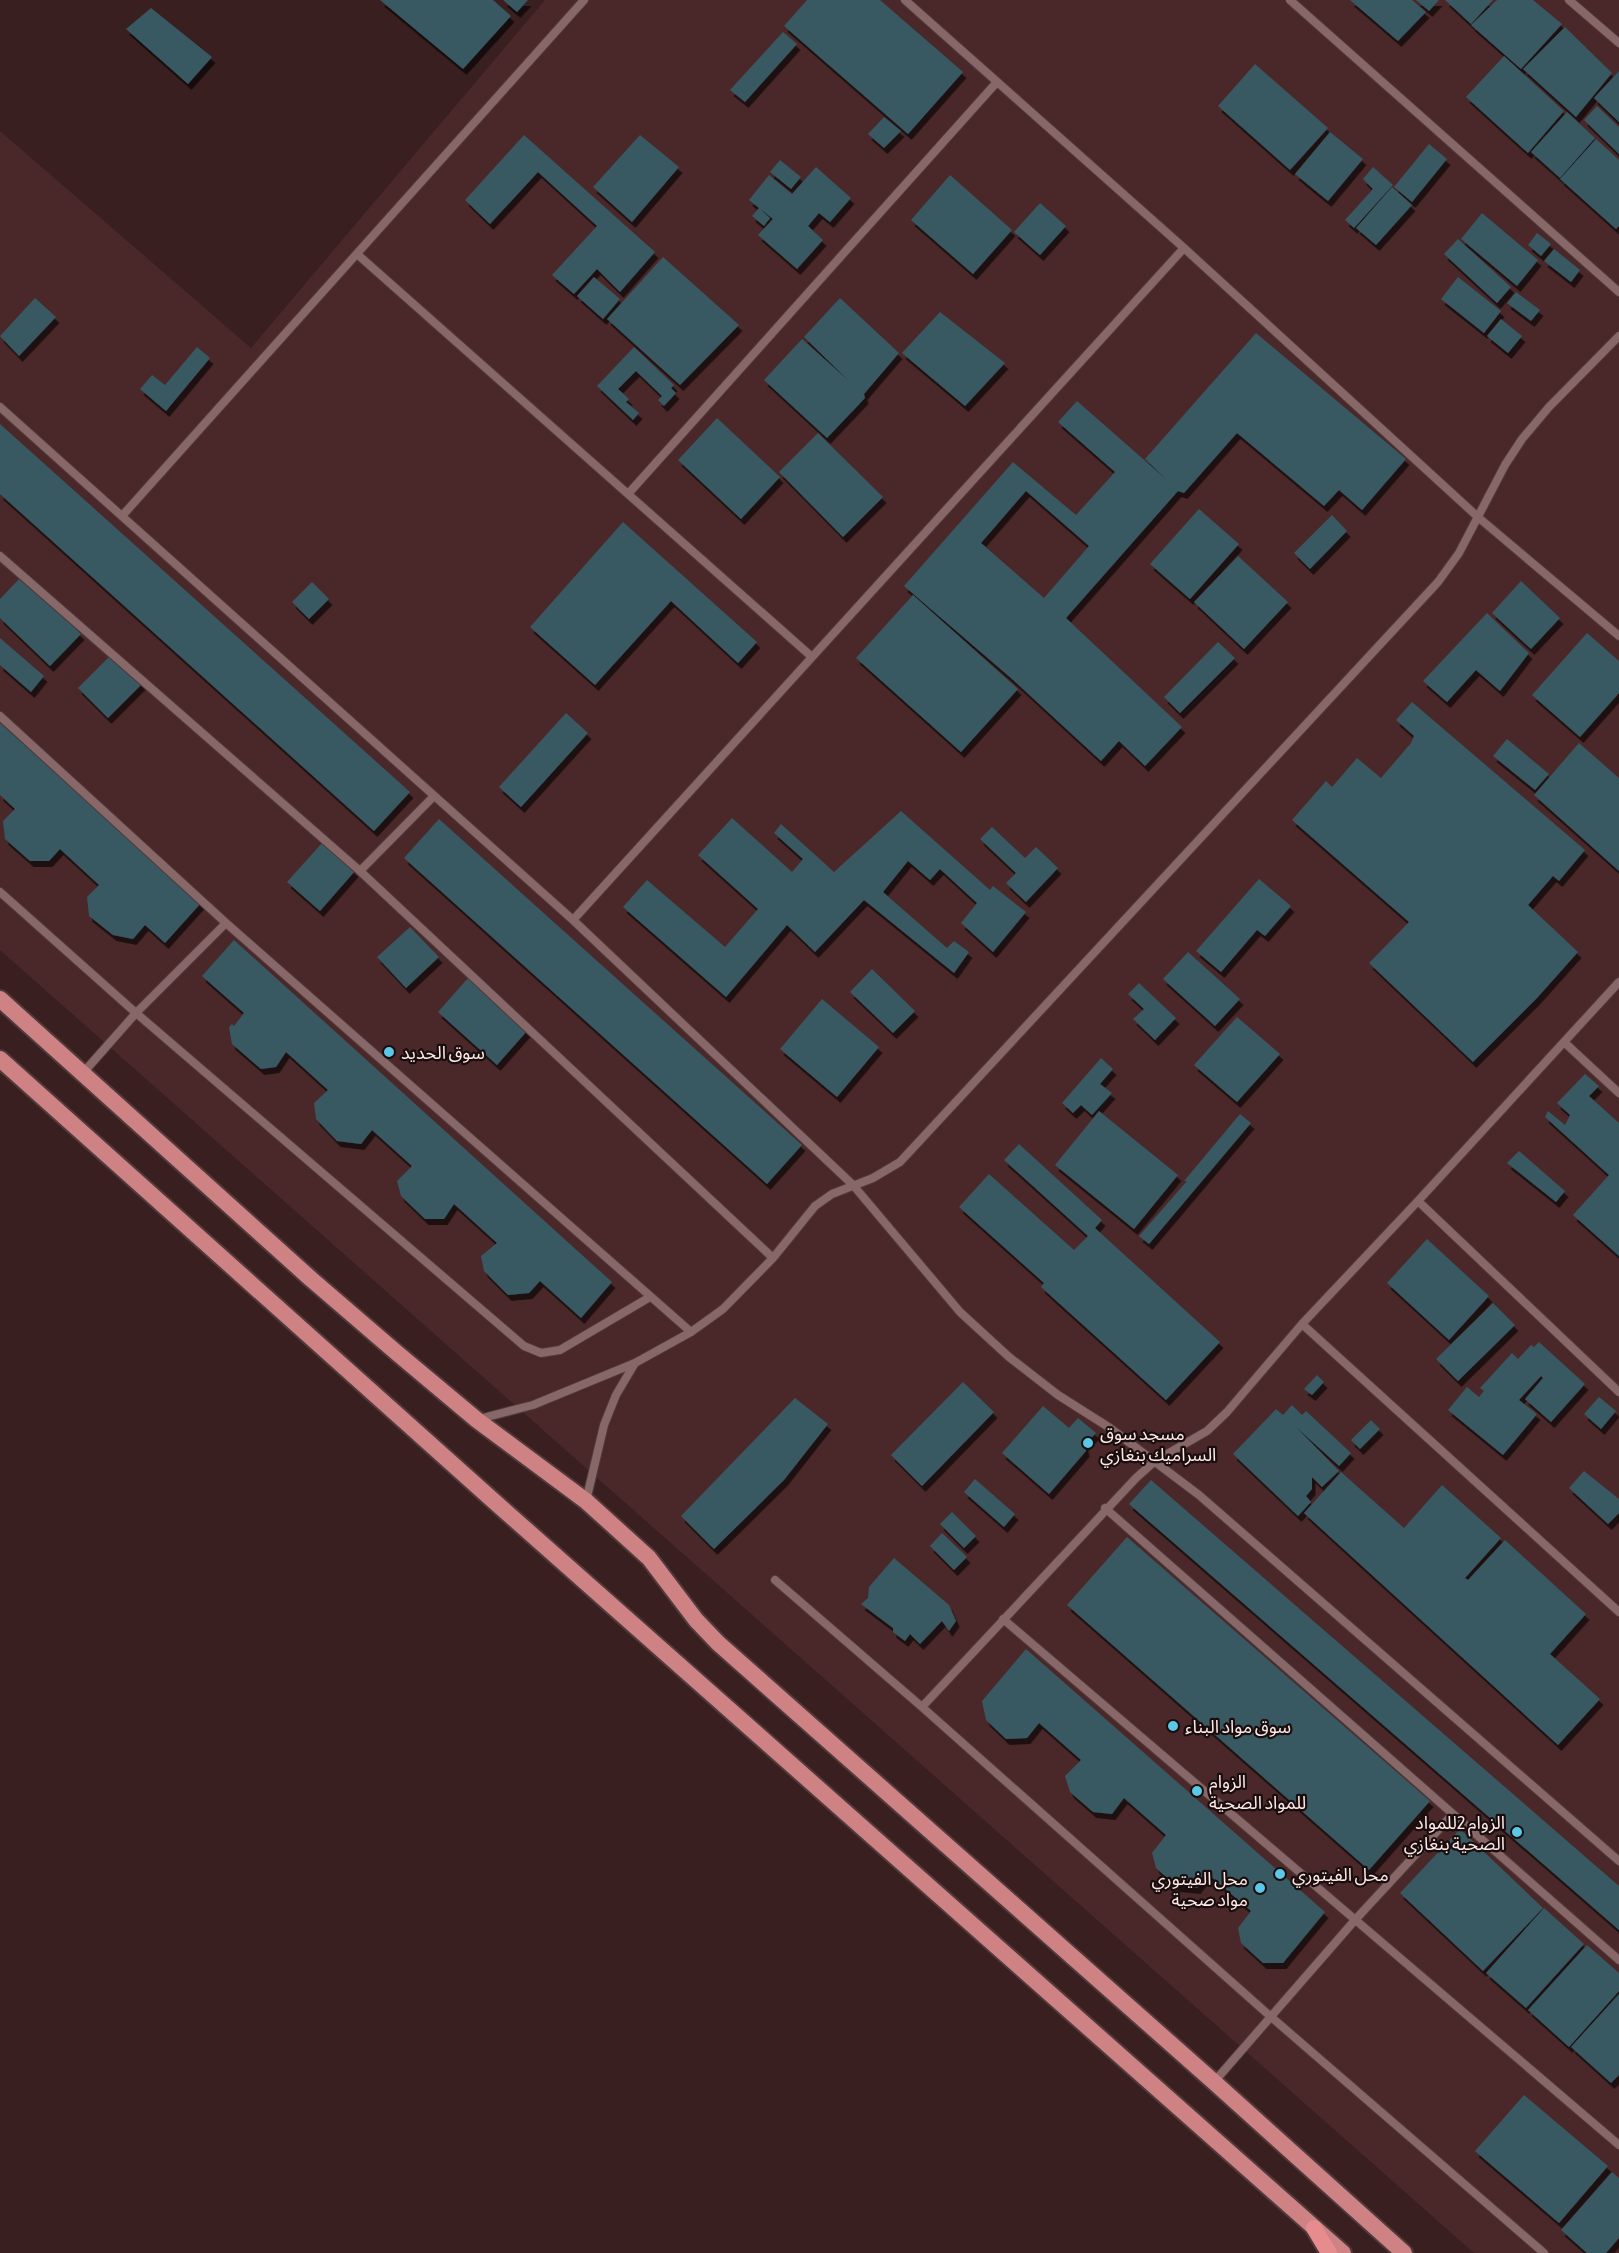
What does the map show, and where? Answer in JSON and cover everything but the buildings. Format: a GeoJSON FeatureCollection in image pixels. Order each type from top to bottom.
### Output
{"type":"FeatureCollection","features":[{"type":"Feature","properties":{"kind":"highway"},"geometry":{"type":"LineString","coordinates":[[1314,2228],[1329,2253]]}},
{"type":"Feature","properties":{"kind":"main road"},"geometry":{"type":"LineString","coordinates":[[0,999],[311,1279],[477,1420],[586,1501],[648,1558],[696,1620],[718,1643],[1404,2253]]}},
{"type":"Feature","properties":{"kind":"main road"},"geometry":{"type":"LineString","coordinates":[[0,1059],[514,1519],[1343,2253]]}},
{"type":"Feature","properties":{"kind":"lane"},"geometry":{"type":"LineString","coordinates":[[122,516],[584,0]]}},
{"type":"Feature","properties":{"kind":"lane"},"geometry":{"type":"LineString","coordinates":[[905,0],[1184,248],[1479,518],[1619,636]]}},
{"type":"Feature","properties":{"kind":"lane"},"geometry":{"type":"LineString","coordinates":[[1290,0],[1619,292]]}},
{"type":"Feature","properties":{"kind":"lane"},"geometry":{"type":"LineString","coordinates":[[1569,0],[1619,43]]}},
{"type":"Feature","properties":{"kind":"lane"},"geometry":{"type":"LineString","coordinates":[[628,494],[997,82]]}},
{"type":"Feature","properties":{"kind":"lane"},"geometry":{"type":"LineString","coordinates":[[573,920],[1184,248]]}},
{"type":"Feature","properties":{"kind":"lane"},"geometry":{"type":"LineString","coordinates":[[357,254],[812,657]]}},
{"type":"Feature","properties":{"kind":"lane"},"geometry":{"type":"LineString","coordinates":[[477,1420],[533,1405],[635,1363],[691,1332],[723,1309],[773,1258],[815,1206],[832,1194],[873,1178],[900,1162],[1438,582],[1479,518],[1496,482],[1522,439],[1549,407],[1619,336]]}},
{"type":"Feature","properties":{"kind":"lane"},"geometry":{"type":"LineString","coordinates":[[0,407],[573,920],[852,1185],[960,1312],[992,1342],[1058,1395],[1110,1428],[1199,1495],[1619,1861]]}},
{"type":"Feature","properties":{"kind":"lane"},"geometry":{"type":"LineString","coordinates":[[0,556],[360,871],[773,1258]]}},
{"type":"Feature","properties":{"kind":"lane"},"geometry":{"type":"LineString","coordinates":[[0,716],[226,923],[691,1332]]}},
{"type":"Feature","properties":{"kind":"lane"},"geometry":{"type":"LineString","coordinates":[[360,871],[434,796]]}},
{"type":"Feature","properties":{"kind":"lane"},"geometry":{"type":"LineString","coordinates":[[0,892],[136,1013],[524,1346],[541,1353],[560,1350],[650,1298]]}},
{"type":"Feature","properties":{"kind":"lane"},"geometry":{"type":"LineString","coordinates":[[83,1073],[136,1013],[226,923]]}},
{"type":"Feature","properties":{"kind":"lane"},"geometry":{"type":"LineString","coordinates":[[922,1707],[1105,1508],[1155,1461],[1207,1431],[1227,1412],[1302,1324],[1619,982]]}},
{"type":"Feature","properties":{"kind":"lane"},"geometry":{"type":"LineString","coordinates":[[1564,1042],[1619,1094]]}},
{"type":"Feature","properties":{"kind":"lane"},"geometry":{"type":"LineString","coordinates":[[1418,1201],[1619,1392]]}},
{"type":"Feature","properties":{"kind":"lane"},"geometry":{"type":"LineString","coordinates":[[1302,1324],[1619,1612]]}},
{"type":"Feature","properties":{"kind":"lane"},"geometry":{"type":"LineString","coordinates":[[586,1501],[604,1425],[616,1395],[635,1363]]}},
{"type":"Feature","properties":{"kind":"lane"},"geometry":{"type":"LineString","coordinates":[[1105,1508],[1619,1960]]}},
{"type":"Feature","properties":{"kind":"lane"},"geometry":{"type":"LineString","coordinates":[[775,1580],[922,1707],[1270,2016],[1544,2253]]}},
{"type":"Feature","properties":{"kind":"lane"},"geometry":{"type":"LineString","coordinates":[[1003,1619],[1619,2145]]}},
{"type":"Feature","properties":{"kind":"lane"},"geometry":{"type":"LineString","coordinates":[[1214,2082],[1354,1920],[1453,1814]]}},
{"type":"Feature","properties":{"kind":"shaded area"},"geometry":{"type":"Polygon","coordinates":[[[545,0],[1619,0],[1619,2253],[1474,2253],[0,950],[0,131],[251,348],[545,0]]]}},
{"type":"Feature","properties":{"kind":"place","name":"سوق الحديد"},"geometry":{"type":"Point","coordinates":[389,1052]}},
{"type":"Feature","properties":{"kind":"place","name":"مسجد سوق السراميك بنغازي"},"geometry":{"type":"Point","coordinates":[1088,1443]}},
{"type":"Feature","properties":{"kind":"place","name":"سوق مواد البناء"},"geometry":{"type":"Point","coordinates":[1173,1726]}},
{"type":"Feature","properties":{"kind":"place","name":"الزوام للمواد الصحية"},"geometry":{"type":"Point","coordinates":[1197,1791]}},
{"type":"Feature","properties":{"kind":"place","name":"الزوام 2للمواد الصحية بنغازي"},"geometry":{"type":"Point","coordinates":[1517,1832]}},
{"type":"Feature","properties":{"kind":"place","name":"محل الفيتوري"},"geometry":{"type":"Point","coordinates":[1280,1874]}},
{"type":"Feature","properties":{"kind":"place","name":"محل الفيتوري مواد صحية"},"geometry":{"type":"Point","coordinates":[1260,1888]}}]}
